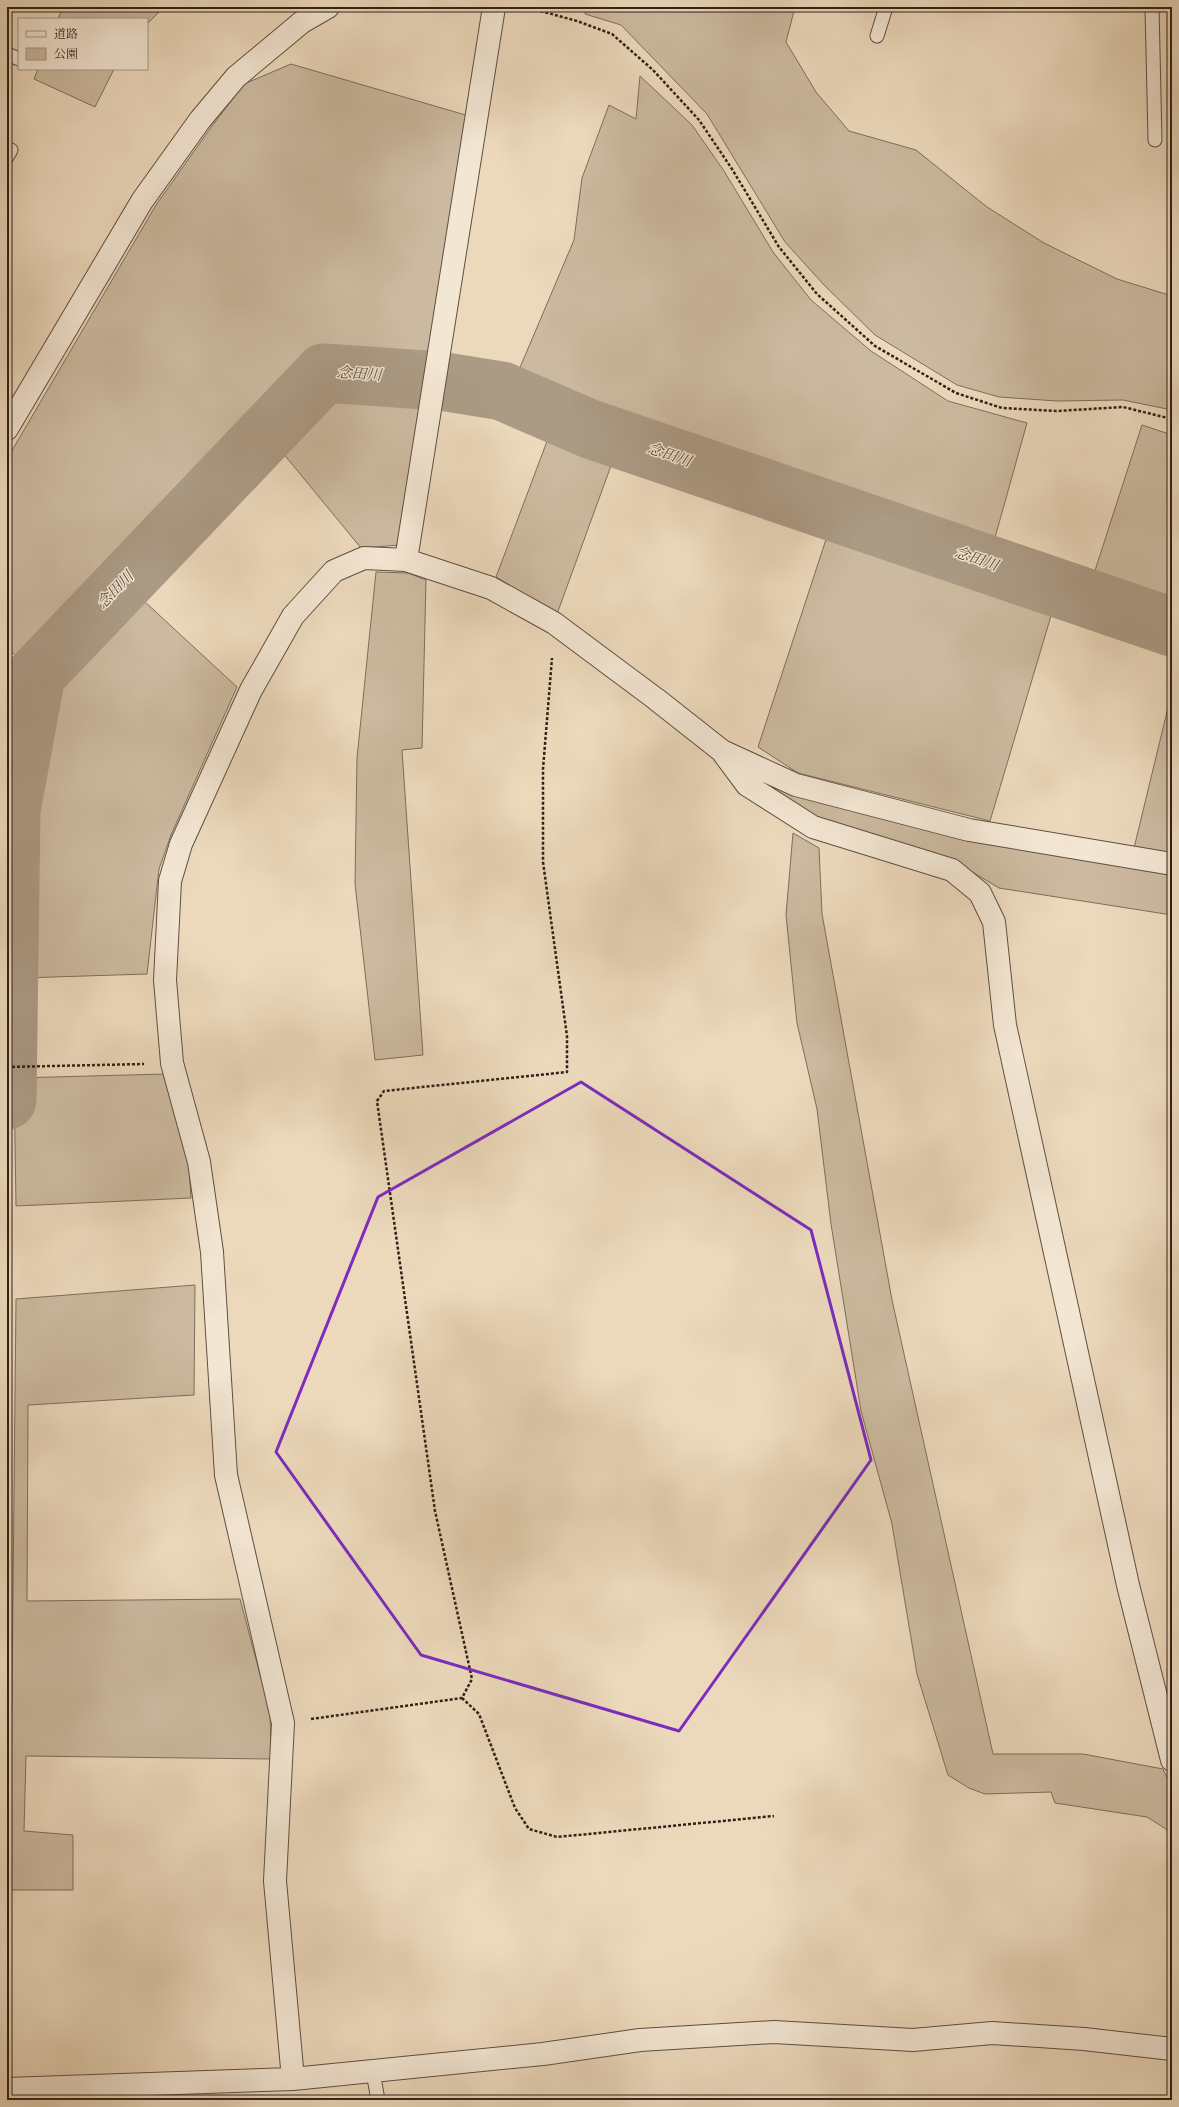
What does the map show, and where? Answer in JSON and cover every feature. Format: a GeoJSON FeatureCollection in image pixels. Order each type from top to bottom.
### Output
{"type":"FeatureCollection","features":[{"type":"Feature","properties":{"kind":"street"},"geometry":{"type":"LineString","coordinates":[[7,429],[142,201],[200,120],[236,77],[302,22],[328,7]]}},
{"type":"Feature","properties":{"kind":"street"},"geometry":{"type":"LineString","coordinates":[[406,560],[494,7]]}},
{"type":"Feature","properties":{"kind":"street"},"geometry":{"type":"LineString","coordinates":[[293,2079],[275,1881],[283,1723],[226,1475],[212,1252],[200,1162],[172,1064],[165,980],[170,881],[181,844],[251,690],[293,616],[334,571],[364,558],[406,560],[491,588],[554,623],[656,699],[722,751],[796,785],[969,830],[1172,864]]}},
{"type":"Feature","properties":{"kind":"street"},"geometry":{"type":"LineString","coordinates":[[722,751],[747,785],[813,827],[952,870],[980,893],[994,922],[1007,1032],[1126,1577],[1172,1760]]}},
{"type":"Feature","properties":{"kind":"street"},"geometry":{"type":"LineString","coordinates":[[7,2089],[293,2079],[543,2054],[640,2040],[774,2032],[913,2040],[992,2033],[1084,2039],[1172,2049]]}},
{"type":"Feature","properties":{"kind":"lane"},"geometry":{"type":"LineString","coordinates":[[877,36],[886,7]]}},
{"type":"Feature","properties":{"kind":"lane"},"geometry":{"type":"LineString","coordinates":[[1152,7],[1155,140]]}},
{"type":"Feature","properties":{"kind":"lane"},"geometry":{"type":"LineString","coordinates":[[7,54],[18,59]]}},
{"type":"Feature","properties":{"kind":"lane"},"geometry":{"type":"LineString","coordinates":[[373,2072],[378,2100]]}},
{"type":"Feature","properties":{"kind":"path"},"geometry":{"type":"LineString","coordinates":[[526,7],[577,21],[612,34],[653,70],[699,120],[732,169],[779,247],[817,294],[875,346],[956,393],[1002,408],[1057,411],[1123,407],[1172,419]]}},
{"type":"Feature","properties":{"kind":"path"},"geometry":{"type":"LineString","coordinates":[[462,1698],[472,1679],[435,1511],[377,1101],[384,1091],[567,1072],[567,1036],[543,862],[543,769],[554,623]]}},
{"type":"Feature","properties":{"kind":"path"},"geometry":{"type":"LineString","coordinates":[[7,1067],[172,1064]]}},
{"type":"Feature","properties":{"kind":"path"},"geometry":{"type":"LineString","coordinates":[[283,1723],[462,1698]]}},
{"type":"Feature","properties":{"kind":"path"},"geometry":{"type":"LineString","coordinates":[[462,1698],[478,1714],[515,1808],[529,1829],[556,1837],[774,1816]]}},
{"type":"Feature","properties":{"kind":"highlighted area"},"geometry":{"type":"Polygon","coordinates":[[[581,1082],[811,1230],[871,1460],[679,1731],[421,1655],[276,1452],[378,1197],[581,1082]]]}},
{"type":"Feature","properties":{"kind":"green space"},"geometry":{"type":"Polygon","coordinates":[[[63,7],[164,7],[148,23],[148,18],[58,18],[63,7]]]}},
{"type":"Feature","properties":{"kind":"green space"},"geometry":{"type":"Polygon","coordinates":[[[586,7],[795,7],[786,42],[816,92],[849,131],[916,150],[987,207],[1044,243],[1117,279],[1172,296],[1172,410],[1123,400],[1057,401],[999,397],[957,385],[875,335],[824,285],[785,242],[707,114],[621,25],[585,14],[586,7]]]}},
{"type":"Feature","properties":{"kind":"green space"},"geometry":{"type":"Polygon","coordinates":[[[291,64],[469,116],[431,370],[315,366],[27,665],[7,648],[7,459],[156,205],[212,126],[244,84],[291,64]]]}},
{"type":"Feature","properties":{"kind":"green space"},"geometry":{"type":"Polygon","coordinates":[[[38,70],[114,70],[95,107],[34,79],[38,70]]]}},
{"type":"Feature","properties":{"kind":"green space"},"geometry":{"type":"Polygon","coordinates":[[[640,76],[692,125],[724,171],[773,252],[811,300],[871,351],[948,401],[1027,423],[991,552],[596,421],[513,384],[574,240],[582,178],[609,105],[636,119],[640,76]]]}},
{"type":"Feature","properties":{"kind":"green space"},"geometry":{"type":"Polygon","coordinates":[[[329,383],[429,388],[400,545],[361,548],[273,441],[329,383]]]}},
{"type":"Feature","properties":{"kind":"green space"},"geometry":{"type":"Polygon","coordinates":[[[1142,425],[1172,435],[1172,613],[1090,586],[1142,425]]]}},
{"type":"Feature","properties":{"kind":"green space"},"geometry":{"type":"Polygon","coordinates":[[[552,428],[616,452],[557,614],[496,577],[552,428]]]}},
{"type":"Feature","properties":{"kind":"green space"},"geometry":{"type":"Polygon","coordinates":[[[832,521],[1056,599],[990,821],[798,773],[758,747],[832,521]]]}},
{"type":"Feature","properties":{"kind":"green space"},"geometry":{"type":"Polygon","coordinates":[[[376,572],[408,573],[426,580],[422,748],[402,750],[423,1055],[375,1060],[355,884],[357,758],[376,572]]]}},
{"type":"Feature","properties":{"kind":"green space"},"geometry":{"type":"Polygon","coordinates":[[[131,589],[237,687],[171,835],[159,869],[147,974],[22,978],[19,810],[44,679],[131,589]]]}},
{"type":"Feature","properties":{"kind":"green space"},"geometry":{"type":"Polygon","coordinates":[[[1172,691],[1172,855],[1134,848],[1172,691]]]}},
{"type":"Feature","properties":{"kind":"green space"},"geometry":{"type":"Polygon","coordinates":[[[757,781],[795,793],[1172,871],[1172,915],[999,888],[969,870],[813,819],[757,781]]]}},
{"type":"Feature","properties":{"kind":"green space"},"geometry":{"type":"Polygon","coordinates":[[[793,833],[819,848],[822,914],[892,1300],[993,1754],[1083,1754],[1163,1769],[1172,1789],[1172,1838],[1166,1829],[1147,1817],[1055,1803],[1051,1792],[985,1794],[969,1788],[948,1775],[917,1674],[892,1524],[861,1411],[831,1224],[817,1109],[797,1023],[786,915],[793,833]]]}},
{"type":"Feature","properties":{"kind":"green space"},"geometry":{"type":"Polygon","coordinates":[[[166,1074],[188,1153],[191,1198],[16,1206],[14,1078],[166,1074]]]}},
{"type":"Feature","properties":{"kind":"green space"},"geometry":{"type":"Polygon","coordinates":[[[195,1285],[194,1395],[28,1405],[27,1601],[240,1599],[270,1712],[271,1759],[26,1756],[24,1831],[73,1835],[73,1890],[10,1890],[16,1299],[195,1285]]]}},
{"type":"Feature","properties":{"kind":"waterway","name":"念田川"},"geometry":{"type":"LineString","coordinates":[[7,1100],[11,810],[36,675],[324,373],[440,381],[502,391],[590,429],[1172,627]]}}]}
